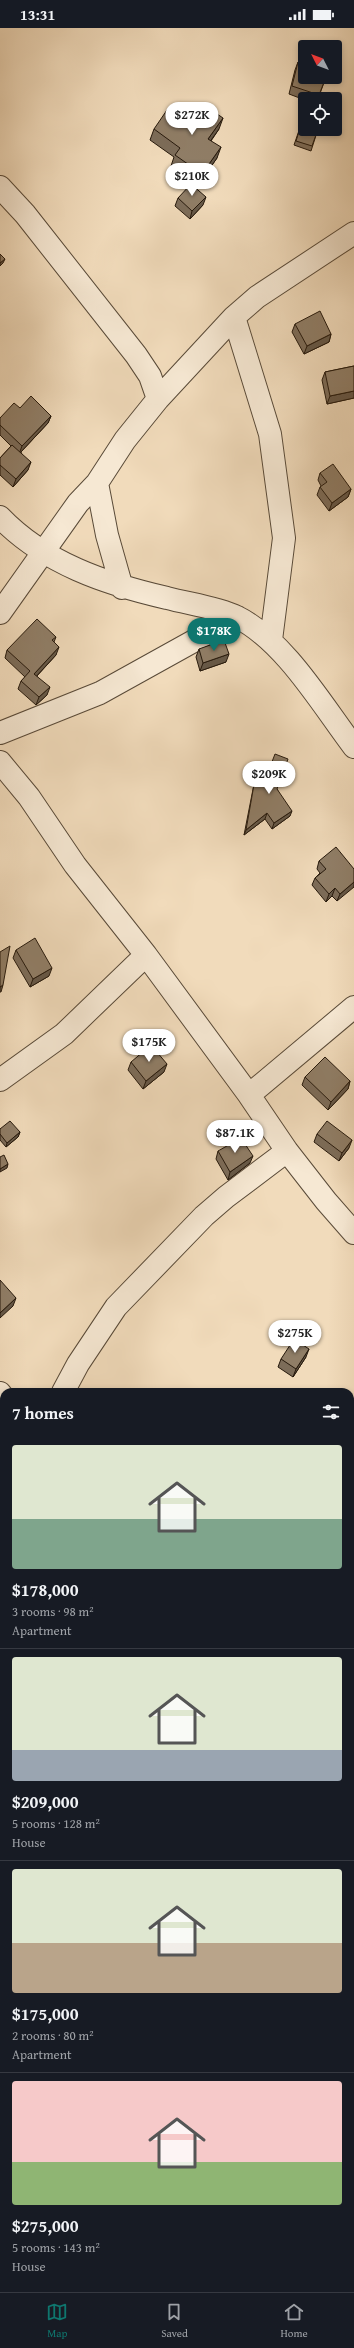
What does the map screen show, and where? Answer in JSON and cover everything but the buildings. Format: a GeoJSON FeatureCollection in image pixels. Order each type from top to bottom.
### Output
{"type":"FeatureCollection","features":[{"type":"Feature","properties":{"kind":"street"},"geometry":{"type":"LineString","coordinates":[[0,187],[25,214],[136,355],[150,376],[158,399]]}},
{"type":"Feature","properties":{"kind":"street"},"geometry":{"type":"LineString","coordinates":[[0,613],[42,551],[78,503],[96,483],[124,440],[158,399],[234,316],[257,297],[354,233]]}},
{"type":"Feature","properties":{"kind":"street"},"geometry":{"type":"LineString","coordinates":[[234,316],[270,434],[284,538],[271,640]]}},
{"type":"Feature","properties":{"kind":"street"},"geometry":{"type":"LineString","coordinates":[[96,483],[107,535],[122,588]]}},
{"type":"Feature","properties":{"kind":"street"},"geometry":{"type":"LineString","coordinates":[[0,517],[42,551],[81,572],[122,588],[237,617],[271,640],[286,657],[354,747]]}},
{"type":"Feature","properties":{"kind":"street"},"geometry":{"type":"LineString","coordinates":[[0,733],[100,693],[237,617]]}},
{"type":"Feature","properties":{"kind":"street"},"geometry":{"type":"LineString","coordinates":[[0,762],[29,797],[75,865],[146,955],[249,1095],[287,1151],[326,1202],[354,1233]]}},
{"type":"Feature","properties":{"kind":"street"},"geometry":{"type":"LineString","coordinates":[[0,1080],[64,1034],[146,955]]}},
{"type":"Feature","properties":{"kind":"street"},"geometry":{"type":"LineString","coordinates":[[249,1095],[354,1007]]}},
{"type":"Feature","properties":{"kind":"street"},"geometry":{"type":"LineString","coordinates":[[65,1388],[78,1364],[116,1307],[204,1216],[226,1197],[287,1151]]}}]}
